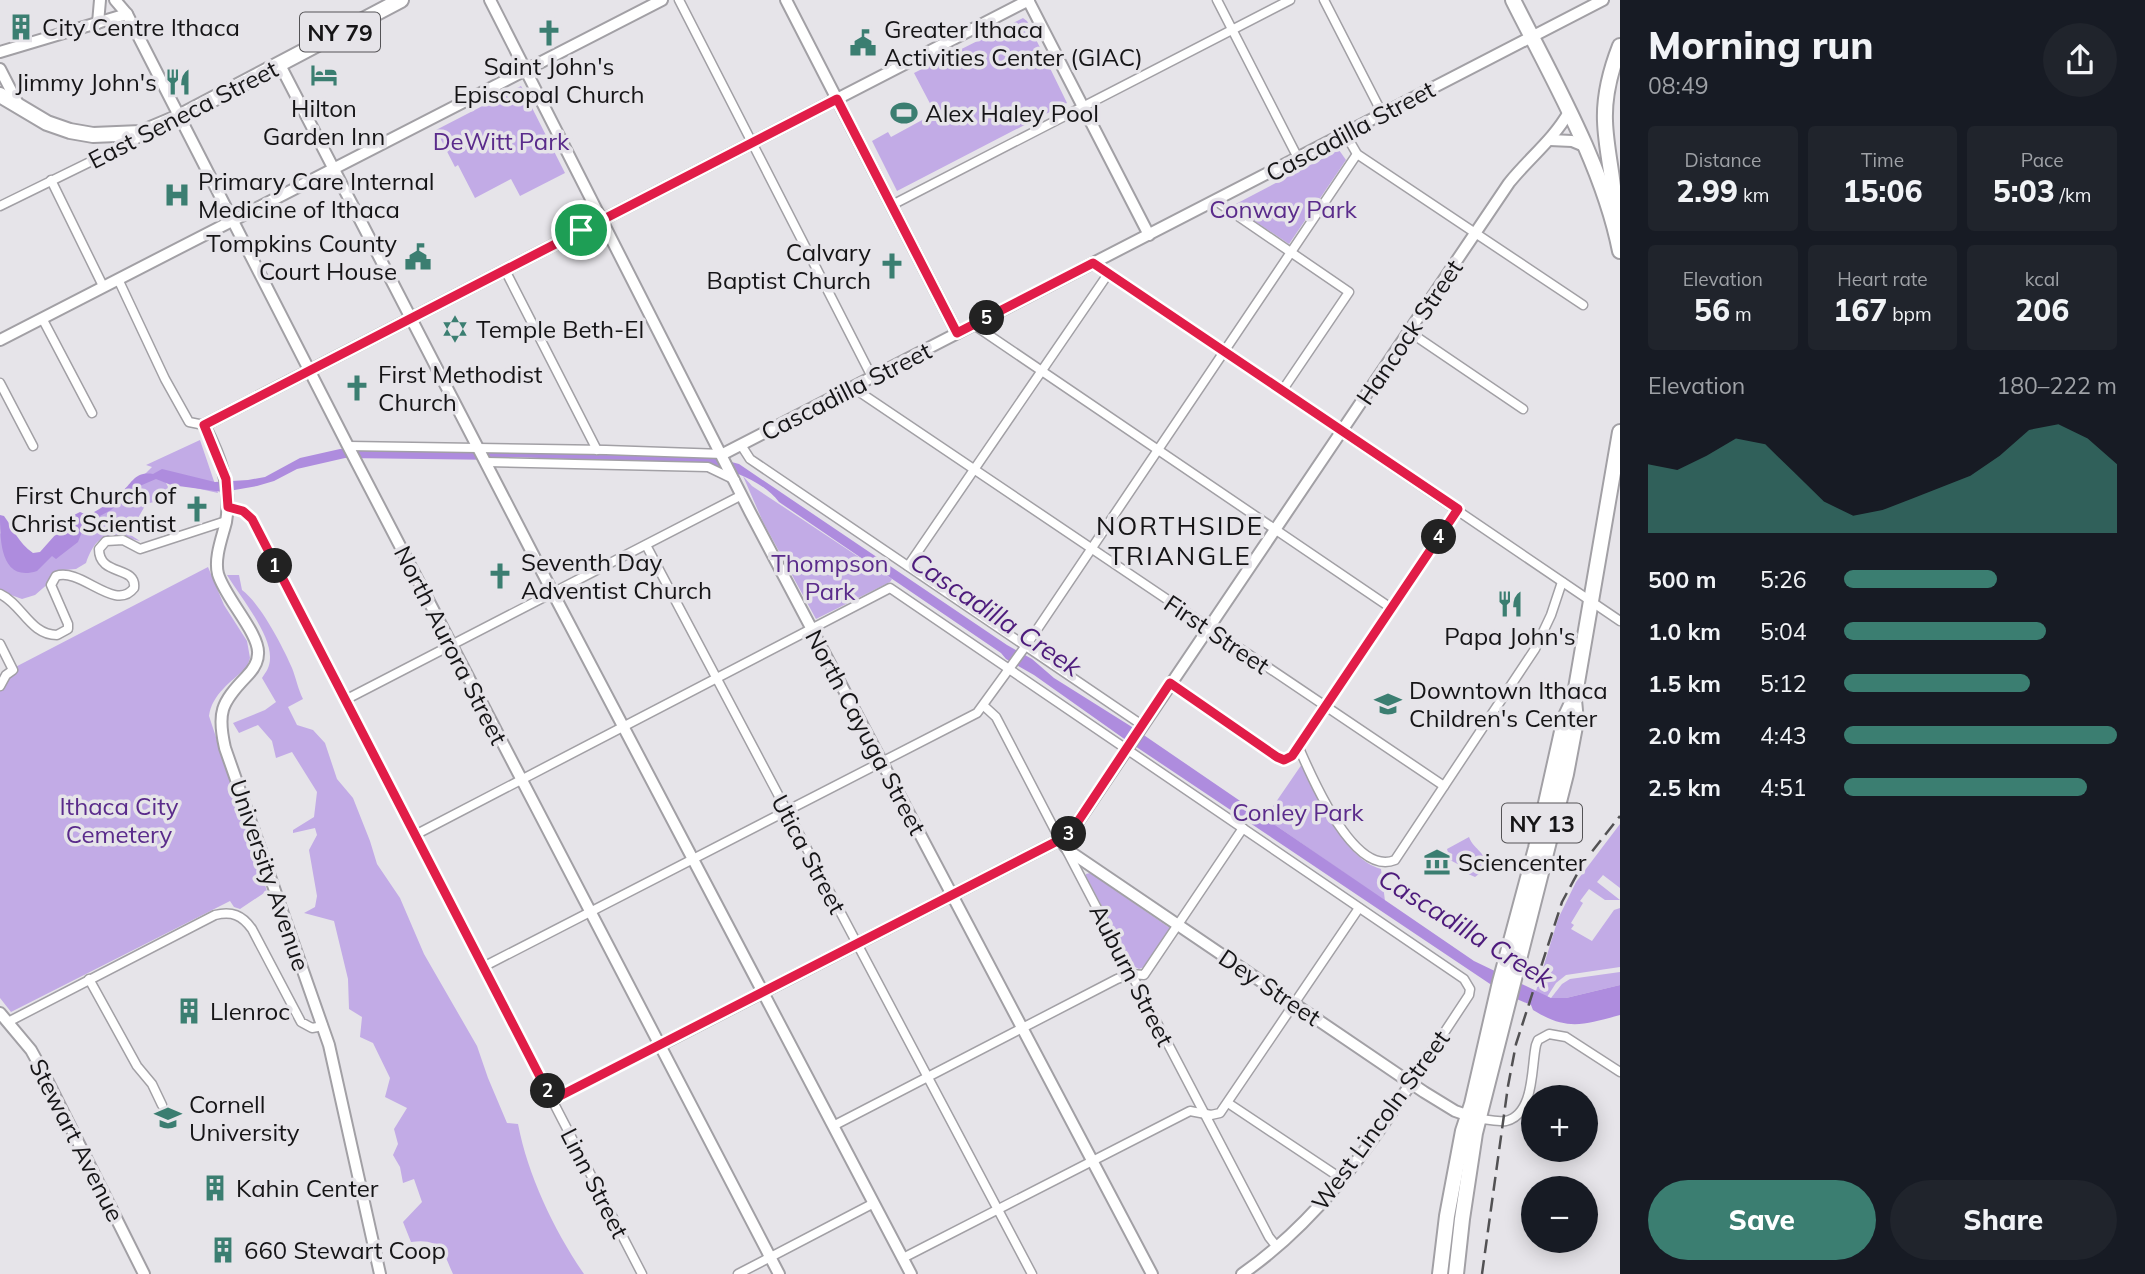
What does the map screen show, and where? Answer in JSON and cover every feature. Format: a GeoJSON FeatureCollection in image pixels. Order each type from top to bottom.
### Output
{"type":"FeatureCollection","features":[{"type":"Feature","properties":{"kind":"highway","name":"East Seneca Street"},"geometry":{"type":"LineString","coordinates":[[159,127],[401,0]]}},
{"type":"Feature","properties":{"kind":"highway"},"geometry":{"type":"LineString","coordinates":[[1513,0],[1584,146],[1615,224],[1620,251]]}},
{"type":"Feature","properties":{"kind":"highway"},"geometry":{"type":"LineString","coordinates":[[1615,224],[1616,193],[1605,120],[1609,81],[1620,46]]}},
{"type":"Feature","properties":{"kind":"highway","name":"NY 79"},"geometry":{"type":"LineString","coordinates":[[0,95],[47,123],[82,134],[132,134],[159,127]]}},
{"type":"Feature","properties":{"kind":"highway","name":"NY 13"},"geometry":{"type":"LineString","coordinates":[[1456,1274],[1473,1118],[1515,949],[1565,719],[1574,700],[1620,432]]}},
{"type":"Feature","properties":{"kind":"highway","name":"NY 13"},"geometry":{"type":"LineString","coordinates":[[1440,1274],[1463,1131],[1473,1118]]}},
{"type":"Feature","properties":{"kind":"street"},"geometry":{"type":"LineString","coordinates":[[98,23],[100,0]]}},
{"type":"Feature","properties":{"kind":"street","name":"North Aurora Street"},"geometry":{"type":"LineString","coordinates":[[115,0],[127,14],[354,459],[779,1274]]}},
{"type":"Feature","properties":{"kind":"street","name":"North Cayuga Street"},"geometry":{"type":"LineString","coordinates":[[490,0],[734,480],[1152,1274]]}},
{"type":"Feature","properties":{"kind":"street"},"geometry":{"type":"LineString","coordinates":[[0,340],[662,0]]}},
{"type":"Feature","properties":{"kind":"street"},"geometry":{"type":"LineString","coordinates":[[679,0],[872,377]]}},
{"type":"Feature","properties":{"kind":"street"},"geometry":{"type":"LineString","coordinates":[[786,0],[957,333]]}},
{"type":"Feature","properties":{"kind":"street"},"geometry":{"type":"LineString","coordinates":[[118,279],[165,379],[189,422],[204,425],[1028,0],[1149,235]]}},
{"type":"Feature","properties":{"kind":"street"},"geometry":{"type":"LineString","coordinates":[[1217,0],[1298,158]]}},
{"type":"Feature","properties":{"kind":"street"},"geometry":{"type":"LineString","coordinates":[[892,205],[1290,0]]}},
{"type":"Feature","properties":{"kind":"street"},"geometry":{"type":"LineString","coordinates":[[1324,0],[1383,115]]}},
{"type":"Feature","properties":{"kind":"street","name":"Cascadilla Street"},"geometry":{"type":"LineString","coordinates":[[723,454],[1346,135],[1603,0]]}},
{"type":"Feature","properties":{"kind":"street"},"geometry":{"type":"LineString","coordinates":[[0,52],[127,14]]}},
{"type":"Feature","properties":{"kind":"street"},"geometry":{"type":"LineString","coordinates":[[280,65],[553,593],[911,1274]]}},
{"type":"Feature","properties":{"kind":"street"},"geometry":{"type":"LineString","coordinates":[[0,68],[19,106]]}},
{"type":"Feature","properties":{"kind":"street","name":"Hancock Street"},"geometry":{"type":"LineString","coordinates":[[1063,844],[1408,331],[1524,164],[1550,140],[1569,112]]}},
{"type":"Feature","properties":{"kind":"street","name":"East Seneca Street"},"geometry":{"type":"LineString","coordinates":[[0,206],[159,127]]}},
{"type":"Feature","properties":{"kind":"street"},"geometry":{"type":"LineString","coordinates":[[1346,135],[1357,154],[1583,305]]}},
{"type":"Feature","properties":{"kind":"street"},"geometry":{"type":"LineString","coordinates":[[1550,140],[1572,141],[1584,146]]}},
{"type":"Feature","properties":{"kind":"street"},"geometry":{"type":"LineString","coordinates":[[483,967],[882,762],[976,713],[984,706],[1357,154]]}},
{"type":"Feature","properties":{"kind":"street"},"geometry":{"type":"LineString","coordinates":[[51,180],[103,286]]}},
{"type":"Feature","properties":{"kind":"street"},"geometry":{"type":"LineString","coordinates":[[1216,201],[1349,292],[1282,391]]}},
{"type":"Feature","properties":{"kind":"street"},"geometry":{"type":"LineString","coordinates":[[1093,263],[1620,621]]}},
{"type":"Feature","properties":{"kind":"street"},"geometry":{"type":"LineString","coordinates":[[505,270],[597,450]]}},
{"type":"Feature","properties":{"kind":"street"},"geometry":{"type":"LineString","coordinates":[[908,566],[1108,274]]}},
{"type":"Feature","properties":{"kind":"street"},"geometry":{"type":"LineString","coordinates":[[42,318],[92,413]]}},
{"type":"Feature","properties":{"kind":"street"},"geometry":{"type":"LineString","coordinates":[[974,325],[1391,608]]}},
{"type":"Feature","properties":{"kind":"street"},"geometry":{"type":"LineString","coordinates":[[1408,331],[1523,409]]}},
{"type":"Feature","properties":{"kind":"street"},"geometry":{"type":"LineString","coordinates":[[0,383],[33,446]]}},
{"type":"Feature","properties":{"kind":"street","name":"First Street"},"geometry":{"type":"LineString","coordinates":[[852,387],[1444,786]]}},
{"type":"Feature","properties":{"kind":"street","name":"University Avenue"},"geometry":{"type":"LineString","coordinates":[[204,425],[226,479],[228,494],[217,571],[259,651],[256,664],[225,699],[221,710],[221,733],[323,1026],[380,1274]]}},
{"type":"Feature","properties":{"kind":"street"},"geometry":{"type":"LineString","coordinates":[[741,445],[750,459],[1141,727]]}},
{"type":"Feature","properties":{"kind":"street"},"geometry":{"type":"LineString","coordinates":[[348,446],[723,454]]}},
{"type":"Feature","properties":{"kind":"street"},"geometry":{"type":"LineString","coordinates":[[485,462],[708,467],[734,480]]}},
{"type":"Feature","properties":{"kind":"street"},"geometry":{"type":"LineString","coordinates":[[345,700],[742,495]]}},
{"type":"Feature","properties":{"kind":"street","name":"Linn Street"},"geometry":{"type":"LineString","coordinates":[[228,507],[243,511],[250,517],[642,1274]]}},
{"type":"Feature","properties":{"kind":"street"},"geometry":{"type":"LineString","coordinates":[[1170,683],[1277,757],[1284,760],[1292,756],[1458,509]]}},
{"type":"Feature","properties":{"kind":"street"},"geometry":{"type":"LineString","coordinates":[[0,594],[9,599],[26,619],[42,632],[57,635],[68,629],[68,624],[51,585],[56,576],[67,574],[117,596],[127,595],[134,588],[132,577],[108,567],[101,560],[99,549],[106,541],[123,540],[140,549],[226,521]]}},
{"type":"Feature","properties":{"kind":"street","name":"Utica Street"},"geometry":{"type":"LineString","coordinates":[[646,545],[1032,1274]]}},
{"type":"Feature","properties":{"kind":"street"},"geometry":{"type":"LineString","coordinates":[[1299,748],[1349,839],[1371,859],[1382,864],[1395,860],[1535,649],[1551,615],[1562,582]]}},
{"type":"Feature","properties":{"kind":"street"},"geometry":{"type":"LineString","coordinates":[[415,835],[890,588],[1128,747],[1359,908],[1228,1103],[1215,1115],[1190,1111],[903,1258]]}},
{"type":"Feature","properties":{"kind":"street"},"geometry":{"type":"LineString","coordinates":[[0,644],[13,670],[6,675],[0,686]]}},
{"type":"Feature","properties":{"kind":"street","name":"Auburn Street"},"geometry":{"type":"LineString","coordinates":[[984,706],[996,717],[1269,1237],[1277,1247]]}},
{"type":"Feature","properties":{"kind":"street"},"geometry":{"type":"LineString","coordinates":[[833,1126],[1117,979],[1131,974],[1144,975],[1243,828]]}},
{"type":"Feature","properties":{"kind":"street"},"geometry":{"type":"LineString","coordinates":[[552,1100],[952,895],[1063,844]]}},
{"type":"Feature","properties":{"kind":"street","name":"Dey Street"},"geometry":{"type":"LineString","coordinates":[[1063,844],[1411,1083],[1455,1111],[1473,1118]]}},
{"type":"Feature","properties":{"kind":"street","name":"West Lincoln Street"},"geometry":{"type":"LineString","coordinates":[[1242,1274],[1277,1247],[1310,1216],[1342,1179],[1411,1083],[1469,995],[1468,984],[1359,908]]}},
{"type":"Feature","properties":{"kind":"street"},"geometry":{"type":"LineString","coordinates":[[4,1017],[89,979],[215,915],[233,914],[243,918],[252,929],[301,1022],[312,1028],[323,1026]]}},
{"type":"Feature","properties":{"kind":"street"},"geometry":{"type":"LineString","coordinates":[[89,979],[136,1066],[152,1084],[162,1105]]}},
{"type":"Feature","properties":{"kind":"street","name":"Stewart Avenue"},"geometry":{"type":"LineString","coordinates":[[4,1017],[43,1070],[144,1274]]}},
{"type":"Feature","properties":{"kind":"street"},"geometry":{"type":"LineString","coordinates":[[1473,1118],[1504,1121],[1511,1119],[1521,1110],[1529,1091],[1535,1045],[1549,1034],[1566,1037],[1620,1072]]}},
{"type":"Feature","properties":{"kind":"street"},"geometry":{"type":"LineString","coordinates":[[1228,1103],[1342,1179]]}},
{"type":"Feature","properties":{"kind":"street"},"geometry":{"type":"LineString","coordinates":[[738,1274],[874,1203]]}},
{"type":"Feature","properties":{"kind":"green space"},"geometry":{"type":"Polygon","coordinates":[[[1023,18],[1027,21],[1067,103],[897,191],[872,141],[888,132],[891,137],[935,113],[914,73],[1023,18]]]}},
{"type":"Feature","properties":{"kind":"green space","name":"DeWitt Park"},"geometry":{"type":"Polygon","coordinates":[[[521,86],[565,173],[520,196],[511,179],[475,198],[436,130],[521,86]]]}},
{"type":"Feature","properties":{"kind":"green space","name":"Conway Park"},"geometry":{"type":"Polygon","coordinates":[[[1339,150],[1346,160],[1289,244],[1232,206],[1339,150]]]}},
{"type":"Feature","properties":{"kind":"green space"},"geometry":{"type":"Polygon","coordinates":[[[200,440],[218,493],[182,485],[163,477],[173,497],[146,504],[129,534],[140,541],[113,536],[100,540],[86,563],[76,569],[64,570],[35,595],[22,599],[0,591],[0,533],[29,563],[136,483],[152,467],[146,465],[200,440]]]}},
{"type":"Feature","properties":{"kind":"green space","name":"Thompson Park"},"geometry":{"type":"Polygon","coordinates":[[[743,476],[752,486],[892,579],[890,582],[816,619],[763,522],[743,476]]]}},
{"type":"Feature","properties":{"kind":"green space","name":"Ithaca City Cemetery"},"geometry":{"type":"Polygon","coordinates":[[[208,567],[224,605],[247,641],[250,658],[247,667],[218,695],[209,716],[267,891],[240,909],[234,907],[230,901],[11,1012],[0,998],[0,675],[208,567]]]}},
{"type":"Feature","properties":{"kind":"green space"},"geometry":{"type":"Polygon","coordinates":[[[227,575],[239,575],[242,590],[263,615],[283,649],[303,699],[288,707],[297,725],[313,730],[325,743],[337,779],[353,798],[377,864],[400,898],[424,954],[477,1046],[507,1123],[518,1124],[535,1183],[562,1239],[584,1274],[453,1274],[440,1248],[435,1244],[411,1242],[403,1222],[422,1202],[414,1179],[403,1183],[400,1167],[393,1155],[398,1144],[394,1129],[407,1108],[385,1097],[390,1078],[373,1043],[360,1037],[362,1017],[349,1009],[348,979],[334,921],[304,913],[315,907],[317,896],[309,850],[317,835],[315,828],[293,833],[293,830],[314,817],[317,792],[292,752],[276,758],[272,741],[258,725],[239,733],[233,723],[265,710],[276,702],[262,678],[270,661],[266,638],[227,575]]]}},
{"type":"Feature","properties":{"kind":"green space","name":"Conley Park"},"geometry":{"type":"Polygon","coordinates":[[[1302,764],[1324,808],[1344,839],[1367,863],[1381,869],[1385,901],[1265,818],[1302,764]]]}},
{"type":"Feature","properties":{"kind":"green space"},"geometry":{"type":"Polygon","coordinates":[[[1620,824],[1620,888],[1603,875],[1597,882],[1620,900],[1605,900],[1589,889],[1580,901],[1583,903],[1571,923],[1574,925],[1571,929],[1592,941],[1614,910],[1620,908],[1620,967],[1566,975],[1556,983],[1547,997],[1536,991],[1558,919],[1576,882],[1620,824]]]}},
{"type":"Feature","properties":{"kind":"green space"},"geometry":{"type":"Polygon","coordinates":[[[1469,837],[1483,855],[1485,864],[1484,870],[1475,877],[1450,860],[1447,849],[1469,837]]]}},
{"type":"Feature","properties":{"kind":"green space"},"geometry":{"type":"Polygon","coordinates":[[[1090,873],[1170,928],[1144,967],[1139,969],[1133,966],[1086,876],[1090,873]]]}},
{"type":"Feature","properties":{"kind":"green space"},"geometry":{"type":"Polygon","coordinates":[[[1620,972],[1620,985],[1566,998],[1551,998],[1562,984],[1570,979],[1620,972]]]}},
{"type":"Feature","properties":{"kind":"shaded area"},"geometry":{"type":"Polygon","coordinates":[[[340,449],[709,456],[739,464],[1007,645],[1032,659],[1054,678],[1132,727],[1474,961],[1551,998],[1566,998],[1620,985],[1620,1015],[1585,1023],[1566,1023],[1545,1017],[1533,1010],[1531,1005],[1505,994],[1123,738],[1034,675],[1006,659],[779,502],[765,488],[748,478],[710,464],[510,457],[502,460],[345,458],[297,469],[257,486],[223,492],[171,485],[156,479],[135,488],[111,510],[85,524],[78,542],[56,559],[52,556],[37,571],[16,571],[5,556],[0,515],[4,516],[28,549],[33,553],[40,552],[72,516],[80,512],[87,515],[100,509],[142,474],[153,474],[162,469],[215,482],[248,480],[265,477],[300,458],[340,449]]]}},
{"type":"Feature","properties":{"kind":"railway"},"geometry":{"type":"LineString","coordinates":[[1482,1274],[1516,1044],[1562,902],[1583,863],[1620,816]]}},
{"type":"Feature","properties":{"kind":"place","name":"City Centre Ithaca"},"geometry":{"type":"Point","coordinates":[21,27]}},
{"type":"Feature","properties":{"kind":"place","name":"Saint John's Episcopal Church"},"geometry":{"type":"Point","coordinates":[549,33]}},
{"type":"Feature","properties":{"kind":"place","name":"Greater Ithaca Activities Center (GIAC)"},"geometry":{"type":"Point","coordinates":[863,43]}},
{"type":"Feature","properties":{"kind":"place","name":"Hilton Garden Inn"},"geometry":{"type":"Point","coordinates":[324,75]}},
{"type":"Feature","properties":{"kind":"place","name":"Jimmy John's"},"geometry":{"type":"Point","coordinates":[178,82]}},
{"type":"Feature","properties":{"kind":"place","name":"Alex Haley Pool"},"geometry":{"type":"Point","coordinates":[904,113]}},
{"type":"Feature","properties":{"kind":"place","name":"Primary Care Internal Medicine of Ithaca"},"geometry":{"type":"Point","coordinates":[177,195]}},
{"type":"Feature","properties":{"kind":"place","name":"Tompkins County Court House"},"geometry":{"type":"Point","coordinates":[418,257]}},
{"type":"Feature","properties":{"kind":"place","name":"Calvary Baptist Church"},"geometry":{"type":"Point","coordinates":[892,266]}},
{"type":"Feature","properties":{"kind":"place","name":"Temple Beth-El"},"geometry":{"type":"Point","coordinates":[455,329]}},
{"type":"Feature","properties":{"kind":"place","name":"First Methodist Church"},"geometry":{"type":"Point","coordinates":[357,388]}},
{"type":"Feature","properties":{"kind":"place","name":"First Church of Christ Scientist"},"geometry":{"type":"Point","coordinates":[197,509]}},
{"type":"Feature","properties":{"kind":"place","name":"Seventh Day Adventist Church"},"geometry":{"type":"Point","coordinates":[500,576]}},
{"type":"Feature","properties":{"kind":"place","name":"Papa John's"},"geometry":{"type":"Point","coordinates":[1510,604]}},
{"type":"Feature","properties":{"kind":"place","name":"Downtown Ithaca Children's Center"},"geometry":{"type":"Point","coordinates":[1388,704]}},
{"type":"Feature","properties":{"kind":"place","name":"Sciencenter"},"geometry":{"type":"Point","coordinates":[1437,862]}},
{"type":"Feature","properties":{"kind":"place","name":"Llenroc"},"geometry":{"type":"Point","coordinates":[189,1011]}},
{"type":"Feature","properties":{"kind":"place","name":"Cornell University"},"geometry":{"type":"Point","coordinates":[168,1118]}},
{"type":"Feature","properties":{"kind":"place","name":"Kahin Center"},"geometry":{"type":"Point","coordinates":[215,1188]}},
{"type":"Feature","properties":{"kind":"place","name":"660 Stewart Coop"},"geometry":{"type":"Point","coordinates":[223,1250]}},
{"type":"Feature","properties":{"kind":"district","name":"NORTHSIDE TRIANGLE"},"geometry":{"type":"Point","coordinates":[1180,540]}},
{"type":"Feature","properties":{"kind":"route"},"geometry":{"type":"LineString","coordinates":[[837,99],[957,333],[1093,263],[1458,509],[1292,756],[1284,760],[1277,757],[1170,683],[1069,835],[552,1100],[252,519],[243,511],[228,507],[226,479],[204,425],[581,230],[837,99]]}},
{"type":"Feature","properties":{"kind":"water label","name":"Cascadilla Creek"},"geometry":{"type":"Point","coordinates":[996,614]}},
{"type":"Feature","properties":{"kind":"water label","name":"Cascadilla Creek"},"geometry":{"type":"Point","coordinates":[1466,928]}}]}
